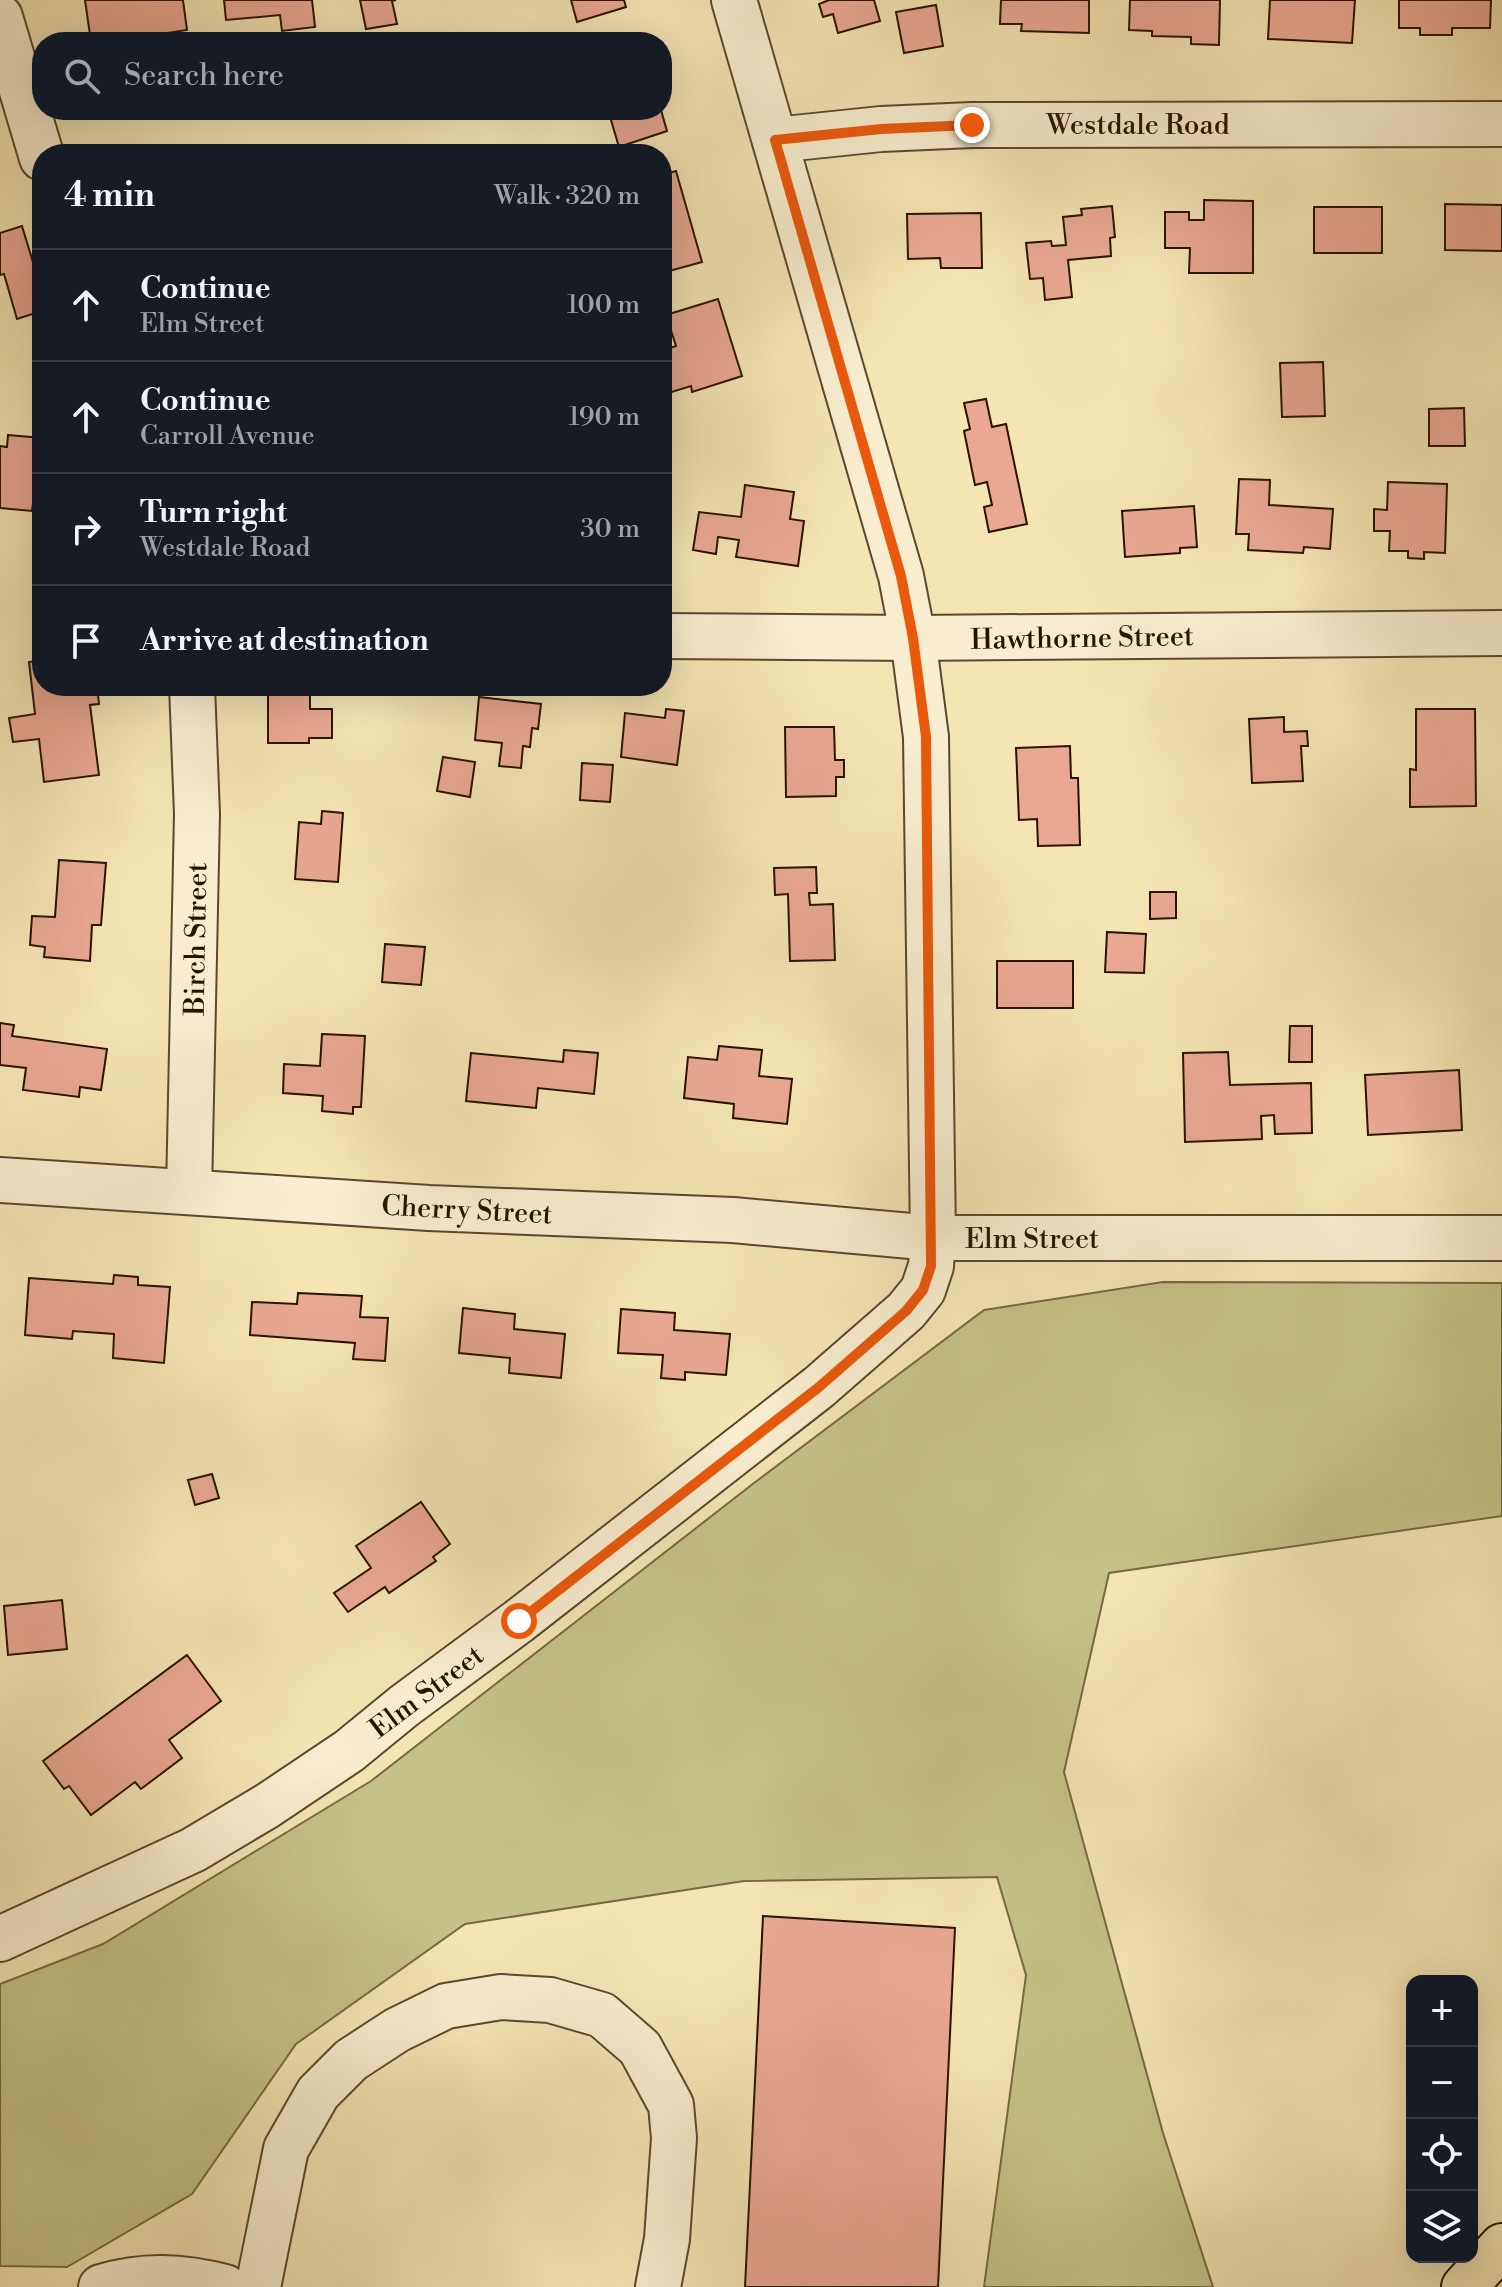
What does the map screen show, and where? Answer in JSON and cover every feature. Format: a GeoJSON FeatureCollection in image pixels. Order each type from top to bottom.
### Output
{"type":"FeatureCollection","features":[{"type":"Feature","properties":{"kind":"highway"},"geometry":{"type":"LineString","coordinates":[[1464,2287],[1502,2246]]}},
{"type":"Feature","properties":{"kind":"street"},"geometry":{"type":"LineString","coordinates":[[734,0],[901,576],[913,638],[926,737],[933,1238]]}},
{"type":"Feature","properties":{"kind":"street"},"geometry":{"type":"LineString","coordinates":[[0,17],[38,144]]}},
{"type":"Feature","properties":{"kind":"street","name":"Westdale Road"},"geometry":{"type":"LineString","coordinates":[[775,140],[881,129],[972,125],[1502,124]]}},
{"type":"Feature","properties":{"kind":"street","name":"Hawthorne Street"},"geometry":{"type":"LineString","coordinates":[[672,636],[913,638],[1502,633]]}},
{"type":"Feature","properties":{"kind":"street","name":"Birch Street"},"geometry":{"type":"LineString","coordinates":[[189,1192],[197,814],[192,696]]}},
{"type":"Feature","properties":{"kind":"street","name":"Cherry Street"},"geometry":{"type":"LineString","coordinates":[[0,1180],[429,1208],[733,1220],[933,1238]]}},
{"type":"Feature","properties":{"kind":"street","name":"Elm Street"},"geometry":{"type":"LineString","coordinates":[[0,1939],[193,1850],[267,1806],[349,1751],[830,1378],[906,1311],[923,1290],[931,1266],[933,1238],[1502,1238]]}},
{"type":"Feature","properties":{"kind":"street"},"geometry":{"type":"LineString","coordinates":[[258,2287],[286,2149],[318,2093],[351,2060],[397,2030],[446,2006],[501,1997],[550,2000],[602,2015],[640,2048],[659,2082],[671,2105],[674,2138],[667,2239],[658,2287]]}},
{"type":"Feature","properties":{"kind":"street"},"geometry":{"type":"LineString","coordinates":[[101,2287],[123,2280],[156,2276],[195,2279],[225,2287]]}},
{"type":"Feature","properties":{"kind":"shaded area"},"geometry":{"type":"Polygon","coordinates":[[[1163,1282],[1502,1283],[1502,1516],[1109,1573],[1064,1772],[1163,2133],[1213,2287],[984,2287],[1026,1975],[997,1877],[744,1881],[465,1924],[296,2044],[192,2194],[67,2267],[0,2266],[0,1984],[103,1944],[371,1781],[754,1483],[984,1310],[1163,1282]]]}},
{"type":"Feature","properties":{"kind":"building"},"geometry":{"type":"Polygon","coordinates":[[[85,0],[183,0],[187,30],[90,32],[85,0]]]}},
{"type":"Feature","properties":{"kind":"building"},"geometry":{"type":"Polygon","coordinates":[[[224,0],[312,0],[315,27],[282,31],[280,15],[226,20],[224,0]]]}},
{"type":"Feature","properties":{"kind":"building"},"geometry":{"type":"Polygon","coordinates":[[[360,0],[396,0],[392,1],[397,24],[366,29],[360,0]]]}},
{"type":"Feature","properties":{"kind":"building"},"geometry":{"type":"Polygon","coordinates":[[[571,0],[624,0],[626,7],[577,22],[571,0]]]}},
{"type":"Feature","properties":{"kind":"building"},"geometry":{"type":"Polygon","coordinates":[[[829,0],[874,0],[880,21],[838,33],[833,14],[823,17],[819,4],[829,0]]]}},
{"type":"Feature","properties":{"kind":"building"},"geometry":{"type":"Polygon","coordinates":[[[1001,0],[1089,0],[1089,33],[1021,31],[1022,24],[1000,24],[1001,0]]]}},
{"type":"Feature","properties":{"kind":"building"},"geometry":{"type":"Polygon","coordinates":[[[1130,0],[1220,0],[1219,45],[1191,44],[1191,37],[1152,36],[1152,31],[1129,30],[1130,0]]]}},
{"type":"Feature","properties":{"kind":"building"},"geometry":{"type":"Polygon","coordinates":[[[1270,0],[1355,0],[1352,43],[1268,39],[1270,0]]]}},
{"type":"Feature","properties":{"kind":"building"},"geometry":{"type":"Polygon","coordinates":[[[1399,0],[1491,0],[1490,28],[1452,28],[1452,35],[1420,35],[1420,28],[1399,28],[1399,0]]]}},
{"type":"Feature","properties":{"kind":"building"},"geometry":{"type":"Polygon","coordinates":[[[936,5],[943,46],[904,53],[896,12],[936,5]]]}},
{"type":"Feature","properties":{"kind":"building"},"geometry":{"type":"Polygon","coordinates":[[[611,120],[664,120],[667,131],[628,144],[618,144],[611,120]]]}},
{"type":"Feature","properties":{"kind":"building"},"geometry":{"type":"Polygon","coordinates":[[[676,171],[702,262],[672,270],[672,172],[676,171]]]}},
{"type":"Feature","properties":{"kind":"building"},"geometry":{"type":"Polygon","coordinates":[[[1204,200],[1253,201],[1253,273],[1189,273],[1190,248],[1165,248],[1165,212],[1189,212],[1189,220],[1204,220],[1204,200]]]}},
{"type":"Feature","properties":{"kind":"building"},"geometry":{"type":"Polygon","coordinates":[[[1445,204],[1502,205],[1502,251],[1445,250],[1445,204]]]}},
{"type":"Feature","properties":{"kind":"building"},"geometry":{"type":"Polygon","coordinates":[[[1112,206],[1115,237],[1110,238],[1111,256],[1068,260],[1072,297],[1045,300],[1043,278],[1030,279],[1026,243],[1051,241],[1052,246],[1066,245],[1063,217],[1082,215],[1081,209],[1112,206]]]}},
{"type":"Feature","properties":{"kind":"building"},"geometry":{"type":"Polygon","coordinates":[[[1314,207],[1382,207],[1382,253],[1314,253],[1314,207]]]}},
{"type":"Feature","properties":{"kind":"building"},"geometry":{"type":"Polygon","coordinates":[[[981,213],[982,268],[941,268],[940,258],[908,259],[907,214],[981,213]]]}},
{"type":"Feature","properties":{"kind":"building"},"geometry":{"type":"Polygon","coordinates":[[[22,226],[32,259],[32,314],[17,319],[4,274],[0,275],[0,233],[22,226]]]}},
{"type":"Feature","properties":{"kind":"building"},"geometry":{"type":"Polygon","coordinates":[[[718,299],[742,376],[692,392],[691,386],[672,392],[672,347],[676,346],[672,334],[672,313],[718,299]]]}},
{"type":"Feature","properties":{"kind":"building"},"geometry":{"type":"Polygon","coordinates":[[[1323,362],[1325,416],[1282,417],[1280,363],[1323,362]]]}},
{"type":"Feature","properties":{"kind":"building"},"geometry":{"type":"Polygon","coordinates":[[[986,399],[992,427],[1006,424],[1027,524],[989,532],[984,507],[992,505],[987,482],[975,485],[964,431],[970,429],[964,403],[986,399]]]}},
{"type":"Feature","properties":{"kind":"building"},"geometry":{"type":"Polygon","coordinates":[[[1464,408],[1465,446],[1429,446],[1429,409],[1464,408]]]}},
{"type":"Feature","properties":{"kind":"building"},"geometry":{"type":"Polygon","coordinates":[[[8,435],[32,437],[32,511],[0,508],[0,446],[7,447],[8,435]]]}},
{"type":"Feature","properties":{"kind":"building"},"geometry":{"type":"Polygon","coordinates":[[[1239,479],[1270,480],[1269,505],[1333,509],[1330,549],[1304,547],[1303,553],[1248,550],[1249,534],[1236,534],[1239,479]]]}},
{"type":"Feature","properties":{"kind":"building"},"geometry":{"type":"Polygon","coordinates":[[[1388,482],[1447,484],[1445,553],[1424,552],[1424,559],[1408,558],[1408,551],[1389,551],[1390,531],[1374,531],[1374,509],[1387,510],[1388,482]]]}},
{"type":"Feature","properties":{"kind":"building"},"geometry":{"type":"Polygon","coordinates":[[[745,485],[794,492],[790,519],[804,521],[798,566],[736,557],[739,540],[718,537],[716,554],[693,550],[699,512],[741,517],[745,485]]]}},
{"type":"Feature","properties":{"kind":"building"},"geometry":{"type":"Polygon","coordinates":[[[1194,506],[1197,547],[1180,548],[1180,553],[1125,557],[1122,511],[1194,506]]]}},
{"type":"Feature","properties":{"kind":"building"},"geometry":{"type":"Polygon","coordinates":[[[33,696],[98,696],[99,704],[90,705],[99,775],[44,782],[39,739],[13,742],[9,718],[35,714],[33,696]]]}},
{"type":"Feature","properties":{"kind":"building"},"geometry":{"type":"Polygon","coordinates":[[[268,696],[310,696],[310,709],[332,709],[332,738],[309,738],[309,743],[268,743],[268,696]]]}},
{"type":"Feature","properties":{"kind":"building"},"geometry":{"type":"Polygon","coordinates":[[[479,697],[541,704],[538,729],[532,728],[530,747],[523,746],[521,768],[499,766],[502,743],[475,740],[479,697]]]}},
{"type":"Feature","properties":{"kind":"building"},"geometry":{"type":"Polygon","coordinates":[[[666,709],[684,711],[677,765],[621,757],[625,713],[665,718],[666,709]]]}},
{"type":"Feature","properties":{"kind":"building"},"geometry":{"type":"Polygon","coordinates":[[[1416,709],[1475,709],[1476,806],[1410,807],[1410,769],[1416,770],[1416,709]]]}},
{"type":"Feature","properties":{"kind":"building"},"geometry":{"type":"Polygon","coordinates":[[[1284,717],[1284,732],[1307,731],[1308,746],[1301,746],[1303,781],[1252,783],[1249,719],[1284,717]]]}},
{"type":"Feature","properties":{"kind":"building"},"geometry":{"type":"Polygon","coordinates":[[[785,727],[834,727],[835,760],[844,760],[844,777],[836,777],[836,796],[786,797],[785,727]]]}},
{"type":"Feature","properties":{"kind":"building"},"geometry":{"type":"Polygon","coordinates":[[[1070,746],[1071,778],[1078,778],[1080,845],[1038,846],[1037,819],[1019,820],[1016,748],[1070,746]]]}},
{"type":"Feature","properties":{"kind":"building"},"geometry":{"type":"Polygon","coordinates":[[[443,757],[475,762],[470,797],[437,791],[443,757]]]}},
{"type":"Feature","properties":{"kind":"building"},"geometry":{"type":"Polygon","coordinates":[[[582,763],[613,765],[610,802],[580,800],[582,763]]]}},
{"type":"Feature","properties":{"kind":"building"},"geometry":{"type":"Polygon","coordinates":[[[322,811],[343,813],[338,882],[295,879],[299,822],[321,824],[322,811]]]}},
{"type":"Feature","properties":{"kind":"building"},"geometry":{"type":"Polygon","coordinates":[[[59,860],[106,863],[101,925],[92,925],[90,961],[44,957],[45,947],[30,945],[32,916],[55,917],[59,860]]]}},
{"type":"Feature","properties":{"kind":"building"},"geometry":{"type":"Polygon","coordinates":[[[816,867],[817,893],[809,893],[810,905],[833,904],[835,960],[790,961],[788,894],[775,895],[774,868],[816,867]]]}},
{"type":"Feature","properties":{"kind":"building"},"geometry":{"type":"Polygon","coordinates":[[[1150,892],[1176,892],[1176,918],[1150,919],[1150,892]]]}},
{"type":"Feature","properties":{"kind":"building"},"geometry":{"type":"Polygon","coordinates":[[[1107,932],[1146,934],[1144,973],[1105,972],[1107,932]]]}},
{"type":"Feature","properties":{"kind":"building"},"geometry":{"type":"Polygon","coordinates":[[[385,944],[425,947],[421,985],[382,982],[385,944]]]}},
{"type":"Feature","properties":{"kind":"building"},"geometry":{"type":"Polygon","coordinates":[[[997,961],[1073,961],[1073,1008],[997,1008],[997,961]]]}},
{"type":"Feature","properties":{"kind":"building"},"geometry":{"type":"Polygon","coordinates":[[[0,1023],[14,1025],[12,1036],[107,1049],[101,1090],[80,1087],[79,1097],[23,1090],[26,1068],[0,1065],[0,1023]]]}},
{"type":"Feature","properties":{"kind":"building"},"geometry":{"type":"Polygon","coordinates":[[[1290,1026],[1312,1026],[1312,1062],[1289,1062],[1290,1026]]]}},
{"type":"Feature","properties":{"kind":"building"},"geometry":{"type":"Polygon","coordinates":[[[322,1034],[365,1036],[361,1107],[353,1107],[353,1114],[322,1111],[323,1096],[283,1093],[284,1064],[320,1066],[322,1034]]]}},
{"type":"Feature","properties":{"kind":"building"},"geometry":{"type":"Polygon","coordinates":[[[719,1046],[762,1050],[759,1076],[792,1079],[787,1124],[733,1118],[734,1104],[684,1098],[688,1057],[717,1060],[719,1046]]]}},
{"type":"Feature","properties":{"kind":"building"},"geometry":{"type":"Polygon","coordinates":[[[564,1050],[598,1053],[594,1094],[538,1088],[536,1108],[466,1101],[471,1053],[563,1062],[564,1050]]]}},
{"type":"Feature","properties":{"kind":"building"},"geometry":{"type":"Polygon","coordinates":[[[1228,1052],[1230,1085],[1311,1083],[1312,1133],[1275,1134],[1274,1115],[1261,1116],[1262,1139],[1185,1142],[1183,1053],[1228,1052]]]}},
{"type":"Feature","properties":{"kind":"building"},"geometry":{"type":"Polygon","coordinates":[[[1459,1070],[1462,1130],[1368,1135],[1365,1075],[1459,1070]]]}},
{"type":"Feature","properties":{"kind":"building"},"geometry":{"type":"Polygon","coordinates":[[[114,1275],[138,1277],[138,1285],[170,1287],[164,1363],[113,1358],[114,1334],[73,1331],[72,1339],[25,1335],[29,1278],[113,1284],[114,1275]]]}},
{"type":"Feature","properties":{"kind":"building"},"geometry":{"type":"Polygon","coordinates":[[[298,1293],[362,1296],[360,1317],[388,1318],[385,1361],[353,1359],[355,1343],[250,1335],[252,1302],[297,1304],[298,1293]]]}},
{"type":"Feature","properties":{"kind":"building"},"geometry":{"type":"Polygon","coordinates":[[[463,1308],[515,1314],[514,1329],[565,1334],[561,1378],[509,1373],[510,1358],[459,1353],[463,1308]]]}},
{"type":"Feature","properties":{"kind":"building"},"geometry":{"type":"Polygon","coordinates":[[[621,1309],[675,1313],[674,1330],[730,1334],[726,1375],[685,1372],[685,1380],[661,1378],[663,1355],[618,1353],[621,1309]]]}},
{"type":"Feature","properties":{"kind":"building"},"geometry":{"type":"Polygon","coordinates":[[[212,1474],[219,1498],[195,1505],[188,1480],[212,1474]]]}},
{"type":"Feature","properties":{"kind":"building"},"geometry":{"type":"Polygon","coordinates":[[[421,1502],[450,1544],[433,1557],[436,1561],[389,1593],[385,1587],[348,1612],[334,1593],[371,1568],[356,1546],[421,1502]]]}},
{"type":"Feature","properties":{"kind":"building"},"geometry":{"type":"Polygon","coordinates":[[[62,1600],[67,1649],[8,1655],[4,1606],[62,1600]]]}},
{"type":"Feature","properties":{"kind":"building"},"geometry":{"type":"Polygon","coordinates":[[[187,1655],[221,1701],[169,1740],[182,1758],[141,1789],[135,1782],[91,1815],[69,1786],[64,1789],[43,1761],[187,1655]]]}},
{"type":"Feature","properties":{"kind":"building"},"geometry":{"type":"Polygon","coordinates":[[[763,1916],[955,1928],[938,2287],[745,2287],[763,1916]]]}},
{"type":"Feature","properties":{"kind":"route"},"geometry":{"type":"LineString","coordinates":[[519,1621],[819,1387],[906,1311],[923,1290],[931,1266],[926,737],[913,638],[901,576],[775,140],[881,129],[972,125]]}}]}
